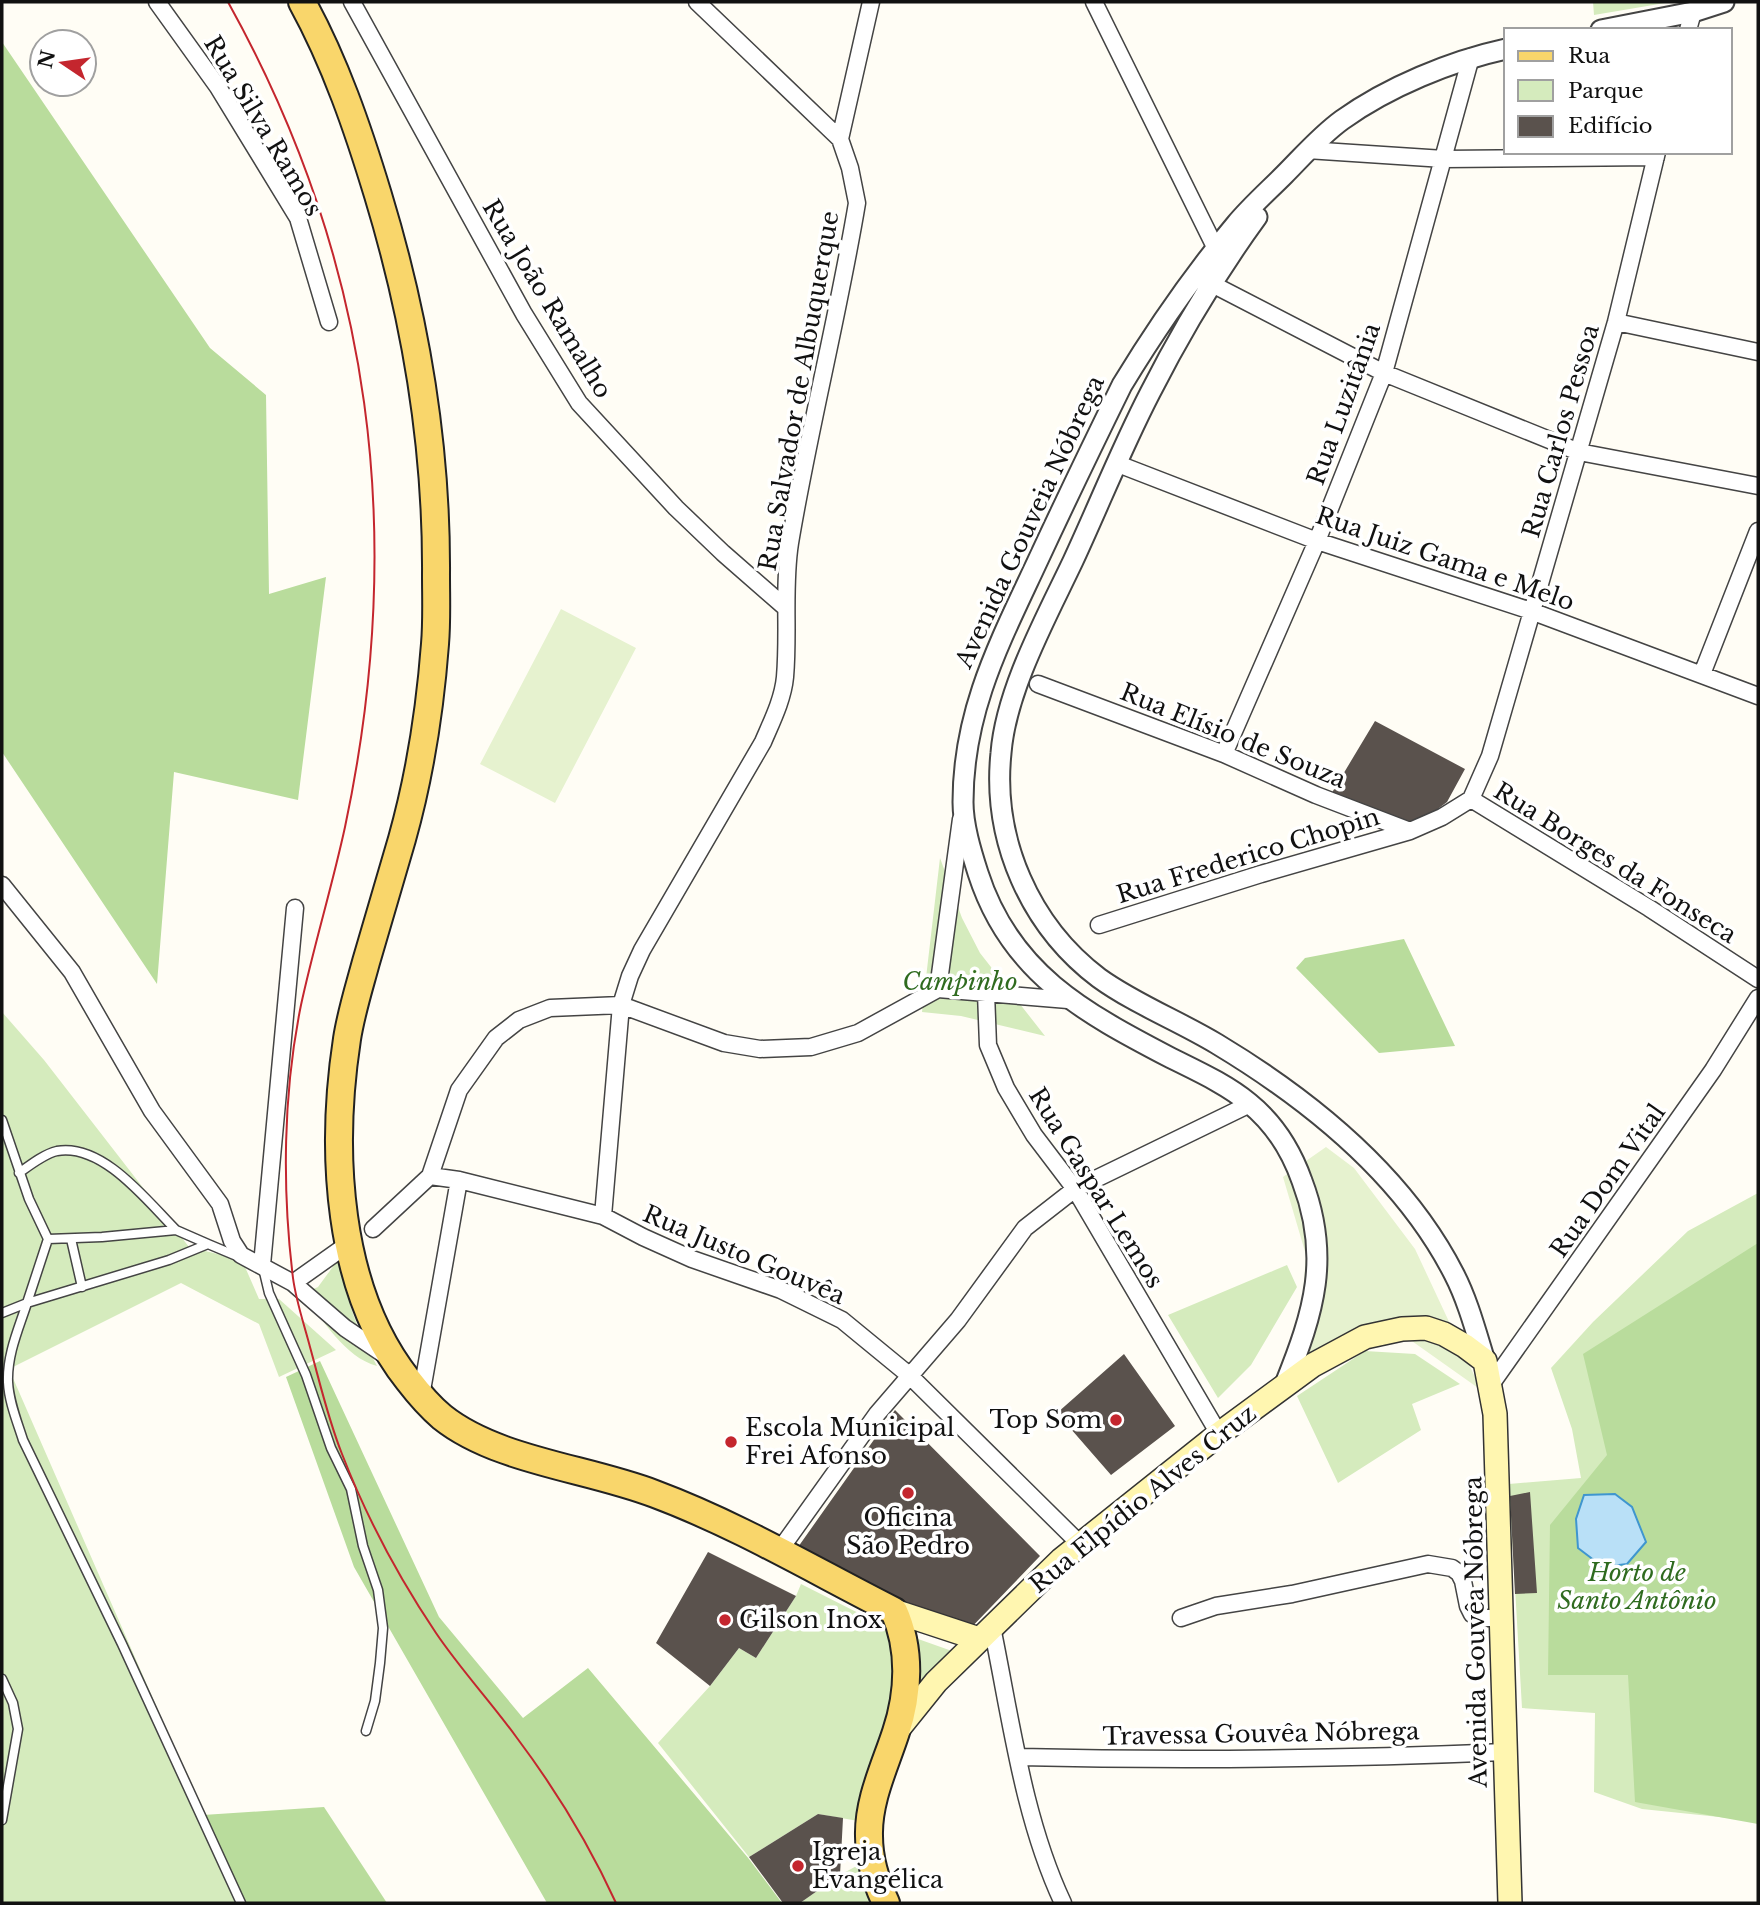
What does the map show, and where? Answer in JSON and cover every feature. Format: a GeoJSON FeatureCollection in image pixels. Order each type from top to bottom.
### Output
{"type":"FeatureCollection","features":[{"type":"Feature","properties":{"kind":"main road"},"geometry":{"type":"LineString","coordinates":[[302,2],[359,134],[397,257],[424,383],[437,517],[436,641],[421,762],[404,833],[354,1004],[342,1083],[340,1145],[343,1210],[348,1244],[369,1316],[391,1358],[421,1396],[442,1417],[490,1445],[649,1491],[726,1524],[894,1611],[986,1633]]}},
{"type":"Feature","properties":{"kind":"main road"},"geometry":{"type":"LineString","coordinates":[[1285,1384],[1365,1336],[1402,1329],[1426,1328],[1444,1334],[1485,1361]]}},
{"type":"Feature","properties":{"kind":"main road","name":"Avenida Gouvêa Nóbrega"},"geometry":{"type":"LineString","coordinates":[[1485,1361],[1496,1414],[1510,1903]]}},
{"type":"Feature","properties":{"kind":"main road","name":"Rua Elpídio Alves Cruz"},"geometry":{"type":"LineString","coordinates":[[886,1903],[877,1884],[869,1835],[874,1795],[897,1731],[936,1682],[1080,1544],[1285,1384]]}},
{"type":"Feature","properties":{"kind":"main road"},"geometry":{"type":"LineString","coordinates":[[894,1611],[903,1631],[906,1670],[897,1731]]}},
{"type":"Feature","properties":{"kind":"street","name":"Rua Silva Ramos"},"geometry":{"type":"LineString","coordinates":[[156,2],[218,87],[298,218],[328,322]]}},
{"type":"Feature","properties":{"kind":"street","name":"Rua João Ramalho"},"geometry":{"type":"LineString","coordinates":[[352,2],[524,314],[579,403],[676,508],[786,608]]}},
{"type":"Feature","properties":{"kind":"street"},"geometry":{"type":"LineString","coordinates":[[698,2],[840,139]]}},
{"type":"Feature","properties":{"kind":"street"},"geometry":{"type":"LineString","coordinates":[[840,139],[871,2]]}},
{"type":"Feature","properties":{"kind":"street"},"geometry":{"type":"LineString","coordinates":[[1094,2],[1216,249]]}},
{"type":"Feature","properties":{"kind":"street"},"geometry":{"type":"LineString","coordinates":[[1621,28],[1691,21],[1724,2]]}},
{"type":"Feature","properties":{"kind":"street"},"geometry":{"type":"LineString","coordinates":[[1485,1361],[1455,1275],[1428,1231],[1374,1163],[1286,1089],[1217,1044],[1101,979],[1070,953],[1048,929],[1027,894],[1014,861],[1002,814],[1000,752],[1009,713],[1027,660],[1152,388],[1212,284],[1302,156],[1343,119],[1376,99],[1471,57],[1504,49]]}},
{"type":"Feature","properties":{"kind":"street","name":"Rua Luzitânia"},"geometry":{"type":"LineString","coordinates":[[1224,754],[1317,541],[1384,373],[1471,57]]}},
{"type":"Feature","properties":{"kind":"street","name":"Rua Salvador de Albuquerque"},"geometry":{"type":"LineString","coordinates":[[603,1216],[621,1005],[630,976],[642,950],[763,742],[777,710],[785,678],[786,573],[790,545],[857,202],[850,167],[840,139]]}},
{"type":"Feature","properties":{"kind":"street"},"geometry":{"type":"LineString","coordinates":[[1302,156],[1444,159],[1657,154]]}},
{"type":"Feature","properties":{"kind":"street","name":"Rua Carlos Pessoa"},"geometry":{"type":"LineString","coordinates":[[1471,799],[1490,756],[1579,453],[1616,322],[1657,154]]}},
{"type":"Feature","properties":{"kind":"street","name":"Avenida Gouveia Nóbrega"},"geometry":{"type":"LineString","coordinates":[[1285,1384],[1312,1306],[1318,1244],[1310,1200],[1280,1133],[1250,1104],[1212,1079],[1106,1024],[1068,1000],[1034,968],[1004,930],[985,894],[971,851],[963,806],[968,739],[978,696],[1000,641],[1122,384],[1237,222],[1302,156]]}},
{"type":"Feature","properties":{"kind":"street"},"geometry":{"type":"LineString","coordinates":[[1212,284],[1384,373],[1579,453],[1758,486]]}},
{"type":"Feature","properties":{"kind":"street"},"geometry":{"type":"LineString","coordinates":[[1616,322],[1758,352]]}},
{"type":"Feature","properties":{"kind":"street","name":"Rua Juiz Gama e Melo"},"geometry":{"type":"LineString","coordinates":[[1118,464],[1317,541],[1531,611],[1758,695]]}},
{"type":"Feature","properties":{"kind":"street"},"geometry":{"type":"LineString","coordinates":[[1702,674],[1758,531]]}},
{"type":"Feature","properties":{"kind":"street","name":"Rua Elísio de Souza"},"geometry":{"type":"LineString","coordinates":[[1038,684],[1224,754],[1317,795],[1410,831]]}},
{"type":"Feature","properties":{"kind":"street","name":"Rua Borges da Fonseca"},"geometry":{"type":"LineString","coordinates":[[1410,831],[1442,817],[1471,799],[1649,908],[1758,979]]}},
{"type":"Feature","properties":{"kind":"street"},"geometry":{"type":"LineString","coordinates":[[938,989],[963,806]]}},
{"type":"Feature","properties":{"kind":"street","name":"Rua Frederico Chopin"},"geometry":{"type":"LineString","coordinates":[[1099,925],[1410,831]]}},
{"type":"Feature","properties":{"kind":"street"},"geometry":{"type":"LineString","coordinates":[[2,885],[72,972],[152,1111],[220,1204],[232,1241],[245,1259],[262,1265],[293,1283],[345,1328],[391,1358]]}},
{"type":"Feature","properties":{"kind":"street"},"geometry":{"type":"LineString","coordinates":[[262,1265],[295,908]]}},
{"type":"Feature","properties":{"kind":"street"},"geometry":{"type":"LineString","coordinates":[[373,1229],[430,1176],[459,1090],[496,1038],[519,1020],[550,1008],[621,1005],[724,1043],[760,1049],[811,1047],[858,1034],[938,989],[1068,1000]]}},
{"type":"Feature","properties":{"kind":"street","name":"Rua Gaspar Lemos"},"geometry":{"type":"LineString","coordinates":[[986,993],[988,1045],[1006,1088],[1034,1135],[1075,1189],[1219,1434]]}},
{"type":"Feature","properties":{"kind":"street","name":"Rua Dom Vital"},"geometry":{"type":"LineString","coordinates":[[1490,1386],[1713,1070],[1758,999]]}},
{"type":"Feature","properties":{"kind":"street"},"geometry":{"type":"LineString","coordinates":[[779,1551],[845,1457],[909,1375],[958,1320],[1025,1228],[1075,1189],[1250,1104]]}},
{"type":"Feature","properties":{"kind":"street","name":"Rua Justo Gouvêa"},"geometry":{"type":"LineString","coordinates":[[430,1176],[459,1180],[603,1216],[692,1259],[809,1302],[860,1333],[909,1375],[1080,1544]]}},
{"type":"Feature","properties":{"kind":"street"},"geometry":{"type":"LineString","coordinates":[[421,1396],[459,1180]]}},
{"type":"Feature","properties":{"kind":"street"},"geometry":{"type":"LineString","coordinates":[[293,1283],[348,1244]]}},
{"type":"Feature","properties":{"kind":"street"},"geometry":{"type":"LineString","coordinates":[[1181,1618],[1216,1606],[1292,1594],[1428,1564],[1452,1568],[1459,1573],[1472,1614],[1479,1618],[1503,1618]]}},
{"type":"Feature","properties":{"kind":"street"},"geometry":{"type":"LineString","coordinates":[[986,1633],[1045,1858],[1063,1903]]}},
{"type":"Feature","properties":{"kind":"street","name":"Travessa Gouvêa Nóbrega"},"geometry":{"type":"LineString","coordinates":[[1019,1757],[1135,1760],[1298,1759],[1505,1752]]}},
{"type":"Feature","properties":{"kind":"lane"},"geometry":{"type":"LineString","coordinates":[[2,1121],[19,1173],[48,1239],[11,1351],[8,1382],[12,1405],[23,1440],[133,1667],[241,1903]]}},
{"type":"Feature","properties":{"kind":"lane"},"geometry":{"type":"LineString","coordinates":[[19,1173],[56,1151],[80,1151],[104,1161],[176,1230],[245,1259]]}},
{"type":"Feature","properties":{"kind":"lane"},"geometry":{"type":"LineString","coordinates":[[48,1239],[176,1230]]}},
{"type":"Feature","properties":{"kind":"lane"},"geometry":{"type":"LineString","coordinates":[[71,1239],[82,1287]]}},
{"type":"Feature","properties":{"kind":"lane"},"geometry":{"type":"LineString","coordinates":[[2,1313],[169,1260],[208,1244]]}},
{"type":"Feature","properties":{"kind":"lane"},"geometry":{"type":"LineString","coordinates":[[262,1265],[269,1293],[306,1375],[331,1448],[351,1489],[362,1546],[378,1590],[383,1628],[375,1701],[366,1731]]}},
{"type":"Feature","properties":{"kind":"lane"},"geometry":{"type":"LineString","coordinates":[[2,1679],[13,1703],[18,1729],[2,1820]]}},
{"type":"Feature","properties":{"kind":"green space"},"geometry":{"type":"Polygon","coordinates":[[[1593,2],[1671,2],[1594,15],[1593,2]]]}},
{"type":"Feature","properties":{"kind":"green space"},"geometry":{"type":"Polygon","coordinates":[[[2,42],[28,80],[28,98],[40,98],[210,348],[266,395],[269,594],[326,577],[298,800],[174,772],[157,984],[2,752],[2,42]]]}},
{"type":"Feature","properties":{"kind":"green space"},"geometry":{"type":"Polygon","coordinates":[[[561,609],[636,648],[555,803],[480,764],[561,609]]]}},
{"type":"Feature","properties":{"kind":"green space","name":"Campinho"},"geometry":{"type":"Polygon","coordinates":[[[940,858],[962,918],[980,953],[1045,1036],[961,1016],[922,1012],[940,858]]]}},
{"type":"Feature","properties":{"kind":"green space"},"geometry":{"type":"Polygon","coordinates":[[[1404,939],[1455,1046],[1379,1053],[1296,968],[1305,958],[1404,939]]]}},
{"type":"Feature","properties":{"kind":"green space"},"geometry":{"type":"Polygon","coordinates":[[[2,1012],[44,1060],[189,1247],[242,1260],[259,1299],[279,1299],[336,1350],[279,1377],[259,1324],[181,1283],[9,1369],[203,1813],[246,1903],[2,1903],[2,1012]]]}},
{"type":"Feature","properties":{"kind":"green space"},"geometry":{"type":"Polygon","coordinates":[[[1326,1147],[1354,1168],[1415,1249],[1481,1390],[1409,1339],[1370,1343],[1280,1388],[1302,1306],[1306,1255],[1283,1177],[1326,1147]]]}},
{"type":"Feature","properties":{"kind":"green space","name":"Horto de Santo Antônio"},"geometry":{"type":"Polygon","coordinates":[[[1758,1193],[1758,1821],[1642,1809],[1594,1792],[1595,1713],[1522,1708],[1509,1484],[1581,1478],[1572,1429],[1551,1368],[1593,1322],[1688,1231],[1758,1193]]]}},
{"type":"Feature","properties":{"kind":"green space","name":"Horto de Santo Antônio"},"geometry":{"type":"Polygon","coordinates":[[[1758,1243],[1758,1824],[1635,1802],[1628,1675],[1548,1675],[1550,1525],[1607,1455],[1583,1354],[1758,1243]]]}},
{"type":"Feature","properties":{"kind":"green space"},"geometry":{"type":"Polygon","coordinates":[[[340,1257],[353,1313],[377,1366],[344,1346],[302,1294],[318,1287],[340,1257]]]}},
{"type":"Feature","properties":{"kind":"green space"},"geometry":{"type":"Polygon","coordinates":[[[1287,1265],[1297,1287],[1251,1365],[1218,1398],[1168,1315],[1287,1265]]]}},
{"type":"Feature","properties":{"kind":"green space"},"geometry":{"type":"Polygon","coordinates":[[[1365,1351],[1415,1354],[1460,1384],[1412,1404],[1421,1430],[1338,1483],[1297,1396],[1365,1351]]]}},
{"type":"Feature","properties":{"kind":"green space"},"geometry":{"type":"Polygon","coordinates":[[[320,1361],[439,1617],[523,1718],[588,1668],[749,1859],[782,1903],[547,1903],[354,1567],[286,1377],[320,1361]]]}},
{"type":"Feature","properties":{"kind":"green space"},"geometry":{"type":"Polygon","coordinates":[[[801,1584],[890,1629],[966,1656],[897,1724],[864,1822],[818,1814],[749,1857],[658,1743],[710,1686],[739,1648],[756,1658],[801,1584]]]}},
{"type":"Feature","properties":{"kind":"green space"},"geometry":{"type":"Polygon","coordinates":[[[324,1807],[387,1903],[246,1903],[203,1815],[324,1807]]]}},
{"type":"Feature","properties":{"kind":"green space"},"geometry":{"type":"Polygon","coordinates":[[[862,1863],[874,1903],[800,1903],[840,1875],[862,1863]]]}},
{"type":"Feature","properties":{"kind":"water"},"geometry":{"type":"Polygon","coordinates":[[[1615,1494],[1632,1507],[1646,1542],[1627,1564],[1603,1567],[1578,1548],[1576,1519],[1584,1495],[1615,1494]]]}},
{"type":"Feature","properties":{"kind":"building"},"geometry":{"type":"Polygon","coordinates":[[[1375,721],[1465,769],[1447,802],[1423,820],[1400,826],[1330,796],[1375,721]]]}},
{"type":"Feature","properties":{"kind":"building","name":"Top Som"},"geometry":{"type":"Polygon","coordinates":[[[1124,1354],[1175,1426],[1111,1475],[1057,1413],[1124,1354]]]}},
{"type":"Feature","properties":{"kind":"building","name":"Oficina São Pedro"},"geometry":{"type":"Polygon","coordinates":[[[895,1410],[1040,1556],[965,1634],[791,1557],[895,1410]]]}},
{"type":"Feature","properties":{"kind":"building"},"geometry":{"type":"Polygon","coordinates":[[[1530,1492],[1537,1593],[1515,1594],[1510,1496],[1530,1492]]]}},
{"type":"Feature","properties":{"kind":"building","name":"Gilson Inox"},"geometry":{"type":"Polygon","coordinates":[[[708,1552],[796,1596],[756,1658],[739,1648],[710,1686],[656,1643],[708,1552]]]}},
{"type":"Feature","properties":{"kind":"building","name":"Igreja Evangélica"},"geometry":{"type":"Polygon","coordinates":[[[818,1814],[843,1818],[840,1875],[800,1903],[783,1903],[749,1857],[818,1814]]]}},
{"type":"Feature","properties":{"kind":"tram line"},"geometry":{"type":"LineString","coordinates":[[228,2],[277,100],[316,200],[345,301],[364,403],[373,506],[373,612],[364,718],[345,827],[301,1005],[291,1072],[286,1176],[289,1244],[296,1295],[337,1441],[384,1546],[436,1633],[545,1777],[595,1860],[616,1903]]}},
{"type":"Feature","properties":{"kind":"place","name":"Top Som"},"geometry":{"type":"Point","coordinates":[1116,1420]}},
{"type":"Feature","properties":{"kind":"place","name":"Escola Municipal Frei Afonso"},"geometry":{"type":"Point","coordinates":[731,1442]}},
{"type":"Feature","properties":{"kind":"place","name":"Oficina São Pedro"},"geometry":{"type":"Point","coordinates":[908,1493]}},
{"type":"Feature","properties":{"kind":"place","name":"Gilson Inox"},"geometry":{"type":"Point","coordinates":[725,1620]}},
{"type":"Feature","properties":{"kind":"place","name":"Igreja Evangélica"},"geometry":{"type":"Point","coordinates":[798,1866]}}]}
